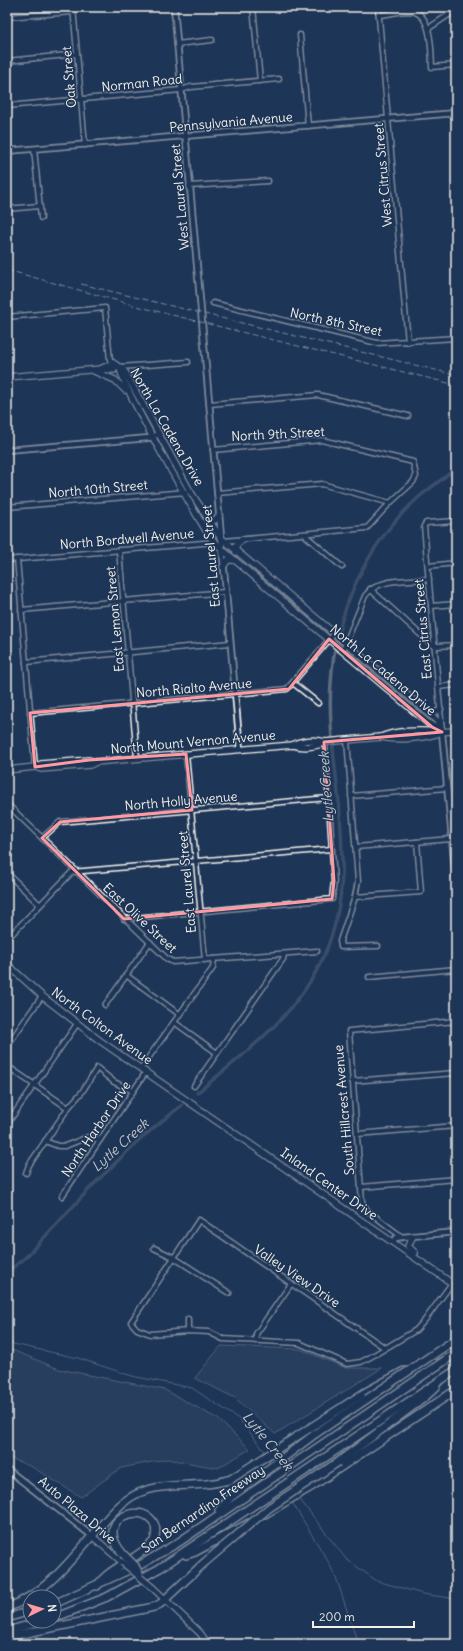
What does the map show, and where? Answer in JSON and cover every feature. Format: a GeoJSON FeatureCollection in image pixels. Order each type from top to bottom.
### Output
{"type":"FeatureCollection","features":[{"type":"Feature","properties":{"kind":"highway"},"geometry":{"type":"LineString","coordinates":[[209,1520],[231,1497],[367,1399],[456,1339]]}},
{"type":"Feature","properties":{"kind":"highway"},"geometry":{"type":"LineString","coordinates":[[7,1608],[31,1596],[53,1580],[116,1508],[137,1493],[164,1486],[198,1486],[219,1483],[241,1474],[364,1393],[456,1345]]}},
{"type":"Feature","properties":{"kind":"highway","name":"San Bernardino Freeway"},"geometry":{"type":"LineString","coordinates":[[62,1601],[97,1586],[142,1564],[456,1353]]}},
{"type":"Feature","properties":{"kind":"highway","name":"San Bernardino Freeway"},"geometry":{"type":"LineString","coordinates":[[62,1615],[124,1589],[180,1556],[456,1370]]}},
{"type":"Feature","properties":{"kind":"highway"},"geometry":{"type":"LineString","coordinates":[[7,1638],[136,1612],[158,1605],[204,1563],[269,1508],[338,1462],[424,1398],[450,1374]]}},
{"type":"Feature","properties":{"kind":"highway"},"geometry":{"type":"LineString","coordinates":[[180,1556],[195,1552],[283,1504],[456,1390]]}},
{"type":"Feature","properties":{"kind":"highway"},"geometry":{"type":"LineString","coordinates":[[97,1586],[103,1577],[142,1553],[154,1542],[156,1528],[152,1521],[143,1514],[128,1514],[118,1520],[114,1527],[114,1541],[120,1556],[135,1566],[139,1574]]}},
{"type":"Feature","properties":{"kind":"highway"},"geometry":{"type":"LineString","coordinates":[[7,1618],[22,1614]]}},
{"type":"Feature","properties":{"kind":"highway"},"geometry":{"type":"LineString","coordinates":[[7,1631],[22,1627]]}},
{"type":"Feature","properties":{"kind":"main road","name":"North La Cadena Drive"},"geometry":{"type":"LineString","coordinates":[[7,377],[103,368],[116,370],[120,367]]}},
{"type":"Feature","properties":{"kind":"main road","name":"North La Cadena Drive"},"geometry":{"type":"LineString","coordinates":[[120,367],[120,374],[133,401],[156,436]]}},
{"type":"Feature","properties":{"kind":"main road","name":"North La Cadena Drive"},"geometry":{"type":"LineString","coordinates":[[120,367],[187,492],[220,541],[236,552],[408,695],[437,720],[442,732]]}},
{"type":"Feature","properties":{"kind":"main road"},"geometry":{"type":"LineString","coordinates":[[90,370],[115,380],[133,401]]}},
{"type":"Feature","properties":{"kind":"main road","name":"North La Cadena Drive"},"geometry":{"type":"LineString","coordinates":[[187,492],[209,522],[220,541],[221,549],[432,727],[442,732]]}},
{"type":"Feature","properties":{"kind":"main road"},"geometry":{"type":"LineString","coordinates":[[209,522],[215,520],[219,516]]}},
{"type":"Feature","properties":{"kind":"main road"},"geometry":{"type":"LineString","coordinates":[[236,552],[236,545],[242,540]]}},
{"type":"Feature","properties":{"kind":"main road"},"geometry":{"type":"LineString","coordinates":[[223,567],[228,560],[234,560]]}},
{"type":"Feature","properties":{"kind":"main road"},"geometry":{"type":"LineString","coordinates":[[265,586],[270,580]]}},
{"type":"Feature","properties":{"kind":"main road"},"geometry":{"type":"LineString","coordinates":[[402,701],[408,695]]}},
{"type":"Feature","properties":{"kind":"main road","name":"North Mount Vernon Avenue"},"geometry":{"type":"LineString","coordinates":[[7,770],[35,767],[41,769],[90,765],[96,762],[293,745],[298,742],[319,740],[324,742],[381,737],[388,739],[434,735],[442,732],[456,731]]}},
{"type":"Feature","properties":{"kind":"main road","name":"North Colton Avenue"},"geometry":{"type":"LineString","coordinates":[[8,966],[77,1024],[188,1101]]}},
{"type":"Feature","properties":{"kind":"main road","name":"Inland Center Drive"},"geometry":{"type":"LineString","coordinates":[[188,1101],[454,1284]]}},
{"type":"Feature","properties":{"kind":"main road"},"geometry":{"type":"LineString","coordinates":[[413,1236],[408,1246],[417,1254],[419,1260]]}},
{"type":"Feature","properties":{"kind":"main road","name":"Auto Plaza Drive"},"geometry":{"type":"LineString","coordinates":[[92,1536],[120,1556]]}},
{"type":"Feature","properties":{"kind":"main road"},"geometry":{"type":"LineString","coordinates":[[139,1574],[200,1633],[208,1644]]}},
{"type":"Feature","properties":{"kind":"street","name":"West Laurel Street"},"geometry":{"type":"LineString","coordinates":[[174,7],[205,361]]}},
{"type":"Feature","properties":{"kind":"street"},"geometry":{"type":"LineString","coordinates":[[253,7],[260,81]]}},
{"type":"Feature","properties":{"kind":"street","name":"West Citrus Street"},"geometry":{"type":"LineString","coordinates":[[378,7],[408,342]]}},
{"type":"Feature","properties":{"kind":"street"},"geometry":{"type":"LineString","coordinates":[[7,17],[73,9]]}},
{"type":"Feature","properties":{"kind":"street","name":"Oak Street"},"geometry":{"type":"LineString","coordinates":[[73,9],[85,145]]}},
{"type":"Feature","properties":{"kind":"street"},"geometry":{"type":"LineString","coordinates":[[429,28],[456,10]]}},
{"type":"Feature","properties":{"kind":"street"},"geometry":{"type":"LineString","coordinates":[[379,15],[412,11],[422,18],[429,28],[432,67],[456,65]]}},
{"type":"Feature","properties":{"kind":"street"},"geometry":{"type":"LineString","coordinates":[[300,35],[308,126]]}},
{"type":"Feature","properties":{"kind":"street"},"geometry":{"type":"LineString","coordinates":[[177,44],[212,40]]}},
{"type":"Feature","properties":{"kind":"street"},"geometry":{"type":"LineString","coordinates":[[7,61],[77,54]]}},
{"type":"Feature","properties":{"kind":"street","name":"Norman Road"},"geometry":{"type":"LineString","coordinates":[[7,106],[81,100],[181,90],[191,87],[279,79]]}},
{"type":"Feature","properties":{"kind":"street","name":"Pennsylvania Avenue"},"geometry":{"type":"LineString","coordinates":[[7,151],[456,113]]}},
{"type":"Feature","properties":{"kind":"street"},"geometry":{"type":"LineString","coordinates":[[34,149],[41,218]]}},
{"type":"Feature","properties":{"kind":"street"},"geometry":{"type":"LineString","coordinates":[[190,186],[268,181]]}},
{"type":"Feature","properties":{"kind":"street"},"geometry":{"type":"LineString","coordinates":[[7,208],[39,206]]}},
{"type":"Feature","properties":{"kind":"street","name":"North 8th Street"},"geometry":{"type":"LineString","coordinates":[[213,303],[378,343],[456,338]]}},
{"type":"Feature","properties":{"kind":"street"},"geometry":{"type":"LineString","coordinates":[[7,317],[105,308],[110,360],[103,368]]}},
{"type":"Feature","properties":{"kind":"street"},"geometry":{"type":"LineString","coordinates":[[110,360],[120,367],[188,362]]}},
{"type":"Feature","properties":{"kind":"street","name":"East Laurel Street"},"geometry":{"type":"LineString","coordinates":[[205,361],[220,541]]}},
{"type":"Feature","properties":{"kind":"street"},"geometry":{"type":"LineString","coordinates":[[209,404],[318,395],[408,416]]}},
{"type":"Feature","properties":{"kind":"street"},"geometry":{"type":"LineString","coordinates":[[7,450],[156,436]]}},
{"type":"Feature","properties":{"kind":"street","name":"North 9th Street"},"geometry":{"type":"LineString","coordinates":[[213,450],[322,440],[413,462],[416,476],[413,482],[390,503]]}},
{"type":"Feature","properties":{"kind":"street"},"geometry":{"type":"LineString","coordinates":[[217,493],[322,484],[390,503]]}},
{"type":"Feature","properties":{"kind":"street","name":"North 10th Street"},"geometry":{"type":"LineString","coordinates":[[7,507],[187,492]]}},
{"type":"Feature","properties":{"kind":"street","name":"North Bordwell Avenue"},"geometry":{"type":"LineString","coordinates":[[7,560],[220,541],[304,536],[367,528],[390,503]]}},
{"type":"Feature","properties":{"kind":"street","name":"East Citrus Street"},"geometry":{"type":"LineString","coordinates":[[442,732],[425,524],[456,521]]}},
{"type":"Feature","properties":{"kind":"street"},"geometry":{"type":"LineString","coordinates":[[304,536],[342,567]]}},
{"type":"Feature","properties":{"kind":"street","name":"East Laurel Street"},"geometry":{"type":"LineString","coordinates":[[221,549],[240,749]]}},
{"type":"Feature","properties":{"kind":"street","name":"East Lemon Street"},"geometry":{"type":"LineString","coordinates":[[119,550],[137,758]]}},
{"type":"Feature","properties":{"kind":"street"},"geometry":{"type":"LineString","coordinates":[[17,559],[35,767]]}},
{"type":"Feature","properties":{"kind":"street"},"geometry":{"type":"LineString","coordinates":[[428,566],[456,563]]}},
{"type":"Feature","properties":{"kind":"street"},"geometry":{"type":"LineString","coordinates":[[341,649],[365,596],[370,589],[387,582],[429,579]]}},
{"type":"Feature","properties":{"kind":"street"},"geometry":{"type":"LineString","coordinates":[[370,589],[435,646],[456,645]]}},
{"type":"Feature","properties":{"kind":"street"},"geometry":{"type":"LineString","coordinates":[[21,610],[226,592]]}},
{"type":"Feature","properties":{"kind":"street"},"geometry":{"type":"LineString","coordinates":[[431,606],[456,604]]}},
{"type":"Feature","properties":{"kind":"street","name":"North Rialto Avenue"},"geometry":{"type":"LineString","coordinates":[[30,713],[287,689],[334,634]]}},
{"type":"Feature","properties":{"kind":"street"},"geometry":{"type":"LineString","coordinates":[[26,662],[230,643]]}},
{"type":"Feature","properties":{"kind":"street"},"geometry":{"type":"LineString","coordinates":[[293,683],[318,703]]}},
{"type":"Feature","properties":{"kind":"street"},"geometry":{"type":"LineString","coordinates":[[438,687],[456,685]]}},
{"type":"Feature","properties":{"kind":"street"},"geometry":{"type":"LineString","coordinates":[[431,715],[441,709]]}},
{"type":"Feature","properties":{"kind":"street"},"geometry":{"type":"LineString","coordinates":[[442,732],[456,882]]}},
{"type":"Feature","properties":{"kind":"street"},"geometry":{"type":"LineString","coordinates":[[347,740],[358,881],[355,897],[340,941],[341,947],[378,946]]}},
{"type":"Feature","properties":{"kind":"street"},"geometry":{"type":"LineString","coordinates":[[124,919],[332,899],[334,881],[324,742]]}},
{"type":"Feature","properties":{"kind":"street","name":"East Laurel Street"},"geometry":{"type":"LineString","coordinates":[[186,754],[205,960]]}},
{"type":"Feature","properties":{"kind":"street"},"geometry":{"type":"LineString","coordinates":[[351,796],[447,788]]}},
{"type":"Feature","properties":{"kind":"street","name":"North Holly Avenue"},"geometry":{"type":"LineString","coordinates":[[42,838],[60,822],[328,798]]}},
{"type":"Feature","properties":{"kind":"street","name":"East Olive Street"},"geometry":{"type":"LineString","coordinates":[[7,804],[124,919],[167,959],[173,962],[317,951]]}},
{"type":"Feature","properties":{"kind":"street"},"geometry":{"type":"LineString","coordinates":[[356,847],[451,839]]}},
{"type":"Feature","properties":{"kind":"street"},"geometry":{"type":"LineString","coordinates":[[355,897],[421,892],[417,842]]}},
{"type":"Feature","properties":{"kind":"street"},"geometry":{"type":"LineString","coordinates":[[7,939],[72,872],[331,850]]}},
{"type":"Feature","properties":{"kind":"street"},"geometry":{"type":"LineString","coordinates":[[7,873],[40,905]]}},
{"type":"Feature","properties":{"kind":"street"},"geometry":{"type":"LineString","coordinates":[[105,1005],[150,942]]}},
{"type":"Feature","properties":{"kind":"street"},"geometry":{"type":"LineString","coordinates":[[194,1086],[283,959],[284,954]]}},
{"type":"Feature","properties":{"kind":"street","name":"North Harbor Drive"},"geometry":{"type":"LineString","coordinates":[[62,1196],[133,1091],[144,1070],[179,1014],[213,968],[214,959]]}},
{"type":"Feature","properties":{"kind":"street"},"geometry":{"type":"LineString","coordinates":[[369,977],[456,969]]}},
{"type":"Feature","properties":{"kind":"street"},"geometry":{"type":"LineString","coordinates":[[126,975],[179,1014]]}},
{"type":"Feature","properties":{"kind":"street"},"geometry":{"type":"LineString","coordinates":[[7,1046],[42,996]]}},
{"type":"Feature","properties":{"kind":"street","name":"South Hillcrest Avenue"},"geometry":{"type":"LineString","coordinates":[[402,1237],[363,1207],[349,1032],[456,1021]]}},
{"type":"Feature","properties":{"kind":"street"},"geometry":{"type":"LineString","coordinates":[[174,1022],[217,1053]]}},
{"type":"Feature","properties":{"kind":"street"},"geometry":{"type":"LineString","coordinates":[[7,1124],[77,1024]]}},
{"type":"Feature","properties":{"kind":"street"},"geometry":{"type":"LineString","coordinates":[[7,1066],[68,1108]]}},
{"type":"Feature","properties":{"kind":"street"},"geometry":{"type":"LineString","coordinates":[[26,1174],[29,1165],[45,1141],[68,1108],[82,1092],[97,1068],[114,1082],[133,1091]]}},
{"type":"Feature","properties":{"kind":"street"},"geometry":{"type":"LineString","coordinates":[[352,1081],[456,1072]]}},
{"type":"Feature","properties":{"kind":"street"},"geometry":{"type":"LineString","coordinates":[[356,1134],[456,1126]]}},
{"type":"Feature","properties":{"kind":"street"},"geometry":{"type":"LineString","coordinates":[[45,1141],[58,1146],[65,1146],[88,1137],[100,1140]]}},
{"type":"Feature","properties":{"kind":"street"},"geometry":{"type":"LineString","coordinates":[[361,1187],[456,1179]]}},
{"type":"Feature","properties":{"kind":"street","name":"Valley View Drive"},"geometry":{"type":"LineString","coordinates":[[173,1257],[199,1220],[385,1348]]}},
{"type":"Feature","properties":{"kind":"street"},"geometry":{"type":"LineString","coordinates":[[392,1242],[396,1238],[402,1237],[456,1232]]}},
{"type":"Feature","properties":{"kind":"street"},"geometry":{"type":"LineString","coordinates":[[154,1248],[173,1257],[229,1293]]}},
{"type":"Feature","properties":{"kind":"street"},"geometry":{"type":"LineString","coordinates":[[173,1257],[132,1322],[137,1329],[157,1335],[188,1331],[209,1332],[223,1339],[299,1343],[346,1364],[361,1362],[416,1330],[454,1284]]}},
{"type":"Feature","properties":{"kind":"street"},"geometry":{"type":"LineString","coordinates":[[256,1341],[256,1334],[292,1284]]}},
{"type":"Feature","properties":{"kind":"street"},"geometry":{"type":"LineString","coordinates":[[188,1319],[188,1331]]}},
{"type":"Feature","properties":{"kind":"street"},"geometry":{"type":"LineString","coordinates":[[7,1477],[9,1470]]}},
{"type":"Feature","properties":{"kind":"street","name":"Auto Plaza Drive"},"geometry":{"type":"LineString","coordinates":[[9,1470],[92,1536]]}},
{"type":"Feature","properties":{"kind":"highlighted area"},"geometry":{"type":"Polygon","coordinates":[[[329,639],[432,727],[442,732],[324,742],[334,881],[332,899],[124,919],[42,838],[60,822],[192,810],[186,754],[89,760],[35,767],[30,713],[289,689],[329,639]]]}},
{"type":"Feature","properties":{"kind":"shaded area"},"geometry":{"type":"Polygon","coordinates":[[[221,1346],[300,1349],[346,1368],[382,1368],[275,1434],[235,1398],[195,1378],[221,1346]]]}},
{"type":"Feature","properties":{"kind":"shaded area"},"geometry":{"type":"Polygon","coordinates":[[[7,1348],[59,1369],[165,1390],[218,1419],[250,1449],[218,1468],[167,1459],[121,1468],[81,1497],[32,1467],[7,1457],[7,1348]]]}},
{"type":"Feature","properties":{"kind":"waterway","name":"Lytle Creek"},"geometry":{"type":"LineString","coordinates":[[197,1093],[265,1036],[280,1020],[308,985],[328,946],[339,906],[342,866],[341,824],[330,713],[331,683],[339,631],[357,581],[383,536],[419,497],[456,468]]}},
{"type":"Feature","properties":{"kind":"waterway","name":"Lytle Creek"},"geometry":{"type":"LineString","coordinates":[[7,1272],[25,1258],[93,1185],[139,1140],[182,1105]]}},
{"type":"Feature","properties":{"kind":"waterway","name":"Lytle Creek"},"geometry":{"type":"LineString","coordinates":[[7,1339],[13,1344],[78,1358],[132,1376],[192,1388],[239,1419],[266,1453]]}},
{"type":"Feature","properties":{"kind":"waterway","name":"Lytle Creek"},"geometry":{"type":"LineString","coordinates":[[282,1475],[286,1480]]}},
{"type":"Feature","properties":{"kind":"waterway"},"geometry":{"type":"LineString","coordinates":[[277,1478],[281,1484]]}},
{"type":"Feature","properties":{"kind":"waterway","name":"Lytle Creek"},"geometry":{"type":"LineString","coordinates":[[298,1497],[346,1559],[377,1581],[423,1594],[456,1599]]}},
{"type":"Feature","properties":{"kind":"waterway"},"geometry":{"type":"LineString","coordinates":[[292,1502],[329,1563],[338,1583],[358,1644]]}},
{"type":"Feature","properties":{"kind":"tunnel"},"geometry":{"type":"LineString","coordinates":[[297,1637],[297,1644]]}},
{"type":"Feature","properties":{"kind":"railway"},"geometry":{"type":"LineString","coordinates":[[7,270],[144,308],[456,385]]}},
{"type":"Feature","properties":{"kind":"railway"},"geometry":{"type":"LineString","coordinates":[[81,284],[456,375]]}}]}
